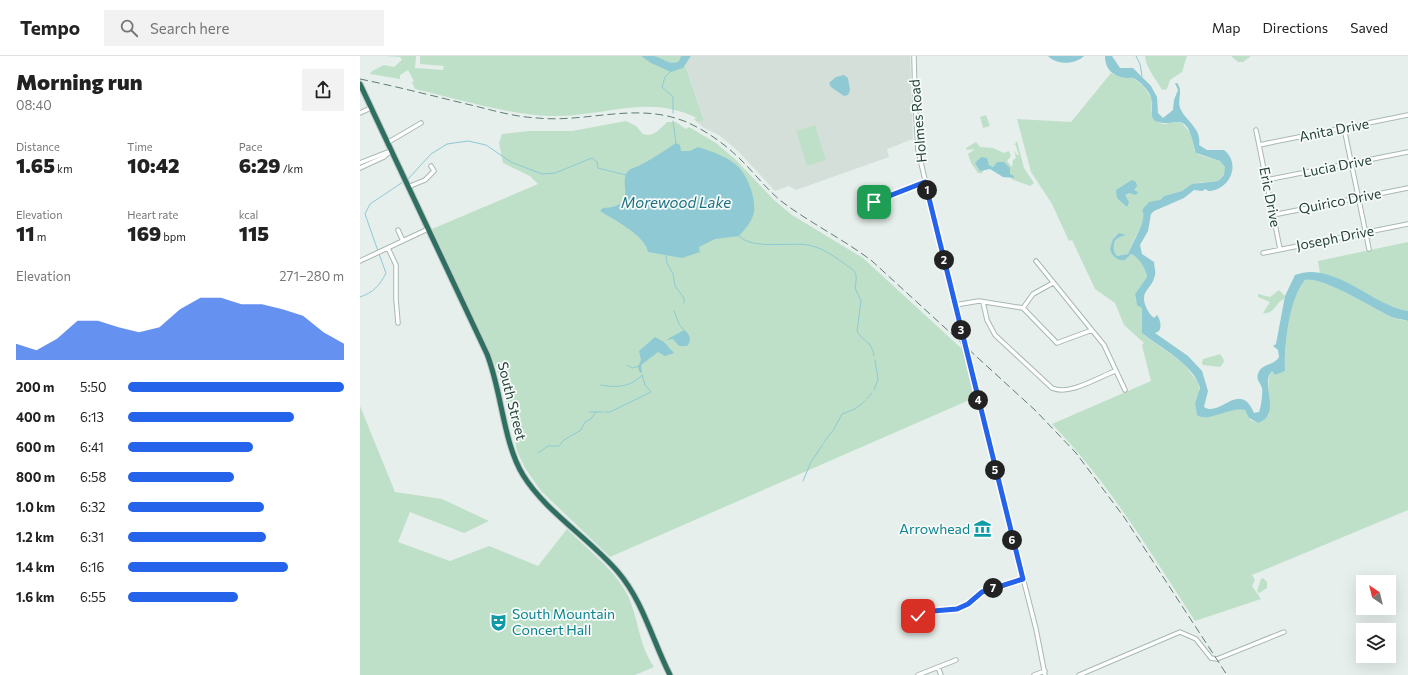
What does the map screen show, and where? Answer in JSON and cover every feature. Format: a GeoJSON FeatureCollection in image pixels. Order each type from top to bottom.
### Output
{"type":"FeatureCollection","features":[{"type":"Feature","properties":{"kind":"highway","name":"South Street"},"geometry":{"type":"LineString","coordinates":[[360,86],[491,365],[516,463],[532,487],[620,574],[638,604],[670,675]]}},
{"type":"Feature","properties":{"kind":"street","name":"Holmes Road"},"geometry":{"type":"LineString","coordinates":[[914,56],[918,143],[925,182],[963,342],[1036,629],[1045,673]]}},
{"type":"Feature","properties":{"kind":"street"},"geometry":{"type":"LineString","coordinates":[[360,113],[370,108]]}},
{"type":"Feature","properties":{"kind":"street","name":"Anita Drive"},"geometry":{"type":"LineString","coordinates":[[1259,145],[1408,115]]}},
{"type":"Feature","properties":{"kind":"street"},"geometry":{"type":"LineString","coordinates":[[387,143],[422,123]]}},
{"type":"Feature","properties":{"kind":"street"},"geometry":{"type":"LineString","coordinates":[[1344,128],[1369,249]]}},
{"type":"Feature","properties":{"kind":"street","name":"Eric Drive"},"geometry":{"type":"LineString","coordinates":[[1256,130],[1280,249]]}},
{"type":"Feature","properties":{"kind":"street"},"geometry":{"type":"LineString","coordinates":[[360,163],[391,151]]}},
{"type":"Feature","properties":{"kind":"street"},"geometry":{"type":"LineString","coordinates":[[360,168],[384,157],[391,151]]}},
{"type":"Feature","properties":{"kind":"street","name":"Lucia Drive"},"geometry":{"type":"LineString","coordinates":[[1266,180],[1408,152]]}},
{"type":"Feature","properties":{"kind":"street"},"geometry":{"type":"LineString","coordinates":[[406,183],[430,176],[434,171],[431,166]]}},
{"type":"Feature","properties":{"kind":"street"},"geometry":{"type":"LineString","coordinates":[[889,196],[925,182]]}},
{"type":"Feature","properties":{"kind":"street","name":"Quirico Drive"},"geometry":{"type":"LineString","coordinates":[[1273,215],[1408,188]]}},
{"type":"Feature","properties":{"kind":"street"},"geometry":{"type":"LineString","coordinates":[[878,190],[884,190],[889,196],[888,202],[884,206],[877,206],[874,202],[873,196],[878,190]]}},
{"type":"Feature","properties":{"kind":"street","name":"Joseph Drive"},"geometry":{"type":"LineString","coordinates":[[1263,252],[1408,224]]}},
{"type":"Feature","properties":{"kind":"street"},"geometry":{"type":"LineString","coordinates":[[360,261],[428,229]]}},
{"type":"Feature","properties":{"kind":"street"},"geometry":{"type":"LineString","coordinates":[[398,230],[403,241]]}},
{"type":"Feature","properties":{"kind":"street"},"geometry":{"type":"LineString","coordinates":[[388,248],[396,265],[396,300],[398,323]]}},
{"type":"Feature","properties":{"kind":"street"},"geometry":{"type":"LineString","coordinates":[[1036,261],[1106,349],[1125,390]]}},
{"type":"Feature","properties":{"kind":"street"},"geometry":{"type":"LineString","coordinates":[[1024,308],[1033,294],[1053,283]]}},
{"type":"Feature","properties":{"kind":"street"},"geometry":{"type":"LineString","coordinates":[[955,305],[972,301],[1024,308],[1057,344],[1092,330]]}},
{"type":"Feature","properties":{"kind":"street"},"geometry":{"type":"LineString","coordinates":[[983,302],[987,320],[995,335],[1052,388],[1061,391],[1069,390],[1115,371]]}},
{"type":"Feature","properties":{"kind":"street"},"geometry":{"type":"LineString","coordinates":[[933,611],[957,609],[968,604],[982,592],[1023,579]]}},
{"type":"Feature","properties":{"kind":"street"},"geometry":{"type":"LineString","coordinates":[[924,605],[928,605],[933,611],[930,618],[926,620],[922,619],[917,614],[919,607],[924,605]]}},
{"type":"Feature","properties":{"kind":"street"},"geometry":{"type":"LineString","coordinates":[[1079,675],[1180,632],[1196,639],[1211,658],[1217,659],[1284,632]]}},
{"type":"Feature","properties":{"kind":"street"},"geometry":{"type":"LineString","coordinates":[[918,675],[956,660]]}},
{"type":"Feature","properties":{"kind":"street"},"geometry":{"type":"LineString","coordinates":[[938,667],[941,675]]}},
{"type":"Feature","properties":{"kind":"street"},"geometry":{"type":"LineString","coordinates":[[1034,675],[1045,673]]}},
{"type":"Feature","properties":{"kind":"shaded area"},"geometry":{"type":"Polygon","coordinates":[[[691,56],[910,56],[913,139],[887,149],[889,157],[796,190],[789,186],[775,191],[738,151],[719,135],[704,128],[697,122],[704,119],[685,65],[691,56]]]}},
{"type":"Feature","properties":{"kind":"green space"},"geometry":{"type":"Polygon","coordinates":[[[386,56],[416,56],[415,68],[443,70],[444,66],[420,64],[420,56],[641,56],[669,70],[680,69],[685,65],[704,120],[697,122],[694,119],[697,118],[678,111],[659,107],[624,108],[588,114],[550,116],[533,115],[482,106],[415,89],[412,82],[414,81],[408,70],[400,75],[400,79],[370,74],[372,71],[384,65],[394,67],[402,60],[400,57],[386,56]]]}},
{"type":"Feature","properties":{"kind":"green space"},"geometry":{"type":"Polygon","coordinates":[[[654,56],[681,56],[679,61],[666,62],[654,56]]]}},
{"type":"Feature","properties":{"kind":"green space"},"geometry":{"type":"Polygon","coordinates":[[[1145,56],[1187,56],[1182,72],[1170,80],[1167,89],[1162,90],[1149,69],[1145,56]]]}},
{"type":"Feature","properties":{"kind":"green space"},"geometry":{"type":"Polygon","coordinates":[[[1231,56],[1251,56],[1243,62],[1238,62],[1231,56]]]}},
{"type":"Feature","properties":{"kind":"green space"},"geometry":{"type":"Polygon","coordinates":[[[1111,73],[1133,78],[1143,86],[1152,99],[1151,113],[1155,121],[1163,124],[1178,122],[1182,123],[1191,134],[1195,152],[1199,155],[1220,161],[1225,167],[1225,173],[1218,181],[1197,183],[1182,191],[1164,196],[1160,200],[1147,204],[1140,229],[1128,254],[1117,256],[1114,251],[1116,240],[1126,235],[1115,236],[1110,248],[1114,257],[1125,260],[1131,254],[1134,255],[1144,267],[1147,277],[1135,294],[1136,302],[1142,308],[1142,330],[1144,335],[1183,363],[1198,382],[1200,392],[1195,406],[1197,414],[1209,417],[1227,411],[1240,409],[1246,411],[1250,420],[1258,423],[1269,415],[1268,384],[1270,374],[1272,371],[1275,375],[1285,371],[1285,349],[1291,311],[1295,299],[1305,280],[1313,280],[1324,283],[1392,317],[1408,321],[1408,510],[1252,575],[1255,580],[1252,586],[1261,599],[1195,621],[1111,494],[1073,447],[1052,424],[1151,381],[1142,345],[1144,343],[1124,325],[1115,303],[1095,289],[1072,240],[1069,241],[1052,204],[1031,172],[1017,119],[1071,122],[1111,73]]]}},
{"type":"Feature","properties":{"kind":"green space"},"geometry":{"type":"Polygon","coordinates":[[[986,115],[990,126],[983,128],[980,117],[986,115]]]}},
{"type":"Feature","properties":{"kind":"green space"},"geometry":{"type":"Polygon","coordinates":[[[626,121],[636,126],[643,134],[647,135],[653,134],[667,122],[676,122],[686,129],[689,127],[716,143],[736,160],[774,200],[792,215],[863,258],[962,349],[974,398],[610,557],[541,491],[525,468],[517,451],[509,411],[497,369],[432,229],[538,184],[530,176],[503,163],[499,143],[502,134],[529,131],[572,131],[626,121]]]}},
{"type":"Feature","properties":{"kind":"green space"},"geometry":{"type":"Polygon","coordinates":[[[815,125],[826,160],[807,166],[796,131],[815,125]]]}},
{"type":"Feature","properties":{"kind":"green space"},"geometry":{"type":"Polygon","coordinates":[[[1017,141],[1024,168],[1034,183],[1030,186],[1011,179],[1014,177],[1010,174],[1009,169],[997,162],[993,167],[990,166],[989,163],[982,173],[978,173],[971,163],[968,154],[975,149],[967,150],[966,148],[976,142],[980,147],[993,148],[1004,153],[1009,151],[1011,156],[1007,161],[1012,167],[1013,160],[1016,158],[1014,150],[1017,155],[1019,155],[1015,144],[1017,141]]]}},
{"type":"Feature","properties":{"kind":"green space"},"geometry":{"type":"Polygon","coordinates":[[[1408,242],[1408,311],[1386,304],[1342,280],[1320,273],[1318,261],[1408,242]]]}},
{"type":"Feature","properties":{"kind":"green space"},"geometry":{"type":"Polygon","coordinates":[[[1279,290],[1285,296],[1284,299],[1270,312],[1263,313],[1270,302],[1258,297],[1258,294],[1270,297],[1279,290]]]}},
{"type":"Feature","properties":{"kind":"green space"},"geometry":{"type":"Polygon","coordinates":[[[1220,354],[1224,362],[1220,367],[1203,365],[1203,359],[1220,354]]]}},
{"type":"Feature","properties":{"kind":"green space","name":"South Mountain Concert Hall"},"geometry":{"type":"Polygon","coordinates":[[[360,406],[395,492],[442,499],[489,521],[464,533],[410,512],[398,542],[450,561],[489,546],[538,566],[567,529],[617,578],[629,598],[642,642],[654,667],[635,675],[360,675],[360,406]]]}},
{"type":"Feature","properties":{"kind":"green space"},"geometry":{"type":"Polygon","coordinates":[[[1263,578],[1267,582],[1267,588],[1259,593],[1257,591],[1261,579],[1263,578]]]}},
{"type":"Feature","properties":{"kind":"water"},"geometry":{"type":"Polygon","coordinates":[[[641,56],[654,56],[673,63],[679,61],[681,56],[691,56],[683,68],[671,72],[651,63],[641,56]]]}},
{"type":"Feature","properties":{"kind":"water"},"geometry":{"type":"Polygon","coordinates":[[[1048,56],[1084,56],[1076,61],[1066,63],[1056,61],[1048,56]]]}},
{"type":"Feature","properties":{"kind":"water"},"geometry":{"type":"Polygon","coordinates":[[[1105,56],[1112,56],[1120,68],[1133,68],[1151,86],[1157,97],[1158,113],[1163,118],[1173,110],[1174,100],[1178,90],[1175,83],[1177,83],[1180,89],[1179,103],[1181,110],[1196,130],[1199,145],[1207,150],[1224,150],[1232,162],[1231,176],[1222,187],[1208,191],[1206,189],[1202,191],[1194,190],[1184,198],[1154,211],[1151,214],[1148,231],[1140,245],[1142,254],[1154,262],[1155,275],[1145,293],[1144,301],[1151,316],[1154,318],[1157,315],[1160,321],[1160,329],[1155,333],[1188,356],[1202,371],[1208,391],[1204,407],[1210,409],[1217,408],[1230,401],[1243,399],[1248,403],[1254,413],[1259,412],[1262,390],[1258,379],[1258,374],[1262,368],[1274,362],[1279,357],[1278,350],[1273,346],[1276,344],[1285,296],[1295,275],[1310,272],[1324,273],[1338,278],[1380,301],[1408,311],[1408,321],[1392,317],[1323,283],[1313,280],[1305,280],[1295,299],[1291,311],[1285,349],[1285,371],[1275,375],[1272,371],[1269,376],[1268,383],[1270,406],[1269,413],[1265,419],[1258,423],[1249,418],[1245,410],[1239,409],[1208,417],[1197,415],[1195,404],[1200,388],[1197,379],[1176,357],[1142,333],[1142,308],[1137,305],[1135,294],[1147,277],[1144,267],[1137,258],[1131,254],[1125,260],[1117,259],[1113,256],[1110,248],[1113,239],[1119,233],[1126,235],[1115,241],[1114,251],[1117,256],[1128,254],[1143,219],[1142,210],[1149,202],[1160,200],[1164,196],[1182,191],[1192,184],[1218,181],[1224,175],[1225,167],[1220,161],[1196,153],[1191,134],[1182,122],[1163,123],[1155,121],[1153,119],[1151,98],[1148,91],[1134,78],[1117,76],[1111,72],[1106,65],[1105,56]]]}},
{"type":"Feature","properties":{"kind":"water"},"geometry":{"type":"Polygon","coordinates":[[[844,75],[848,78],[850,90],[848,95],[844,96],[831,87],[829,83],[836,77],[844,75]]]}},
{"type":"Feature","properties":{"kind":"water","name":"Morewood Lake"},"geometry":{"type":"Polygon","coordinates":[[[676,143],[680,145],[681,151],[690,151],[698,147],[723,156],[731,161],[739,168],[747,179],[754,199],[754,212],[752,219],[739,236],[715,239],[699,247],[700,252],[682,258],[648,252],[646,246],[641,240],[628,228],[600,211],[603,208],[621,203],[624,199],[625,176],[628,171],[651,159],[676,143]]]}},
{"type":"Feature","properties":{"kind":"water"},"geometry":{"type":"Polygon","coordinates":[[[981,157],[987,158],[989,165],[993,167],[997,162],[1004,162],[1010,168],[1010,174],[1014,176],[1014,178],[1003,177],[990,169],[980,171],[975,163],[981,157]]]}},
{"type":"Feature","properties":{"kind":"water"},"geometry":{"type":"Polygon","coordinates":[[[1132,180],[1136,182],[1137,186],[1134,190],[1138,192],[1136,195],[1129,193],[1125,195],[1129,202],[1127,207],[1117,198],[1116,190],[1132,180]]]}},
{"type":"Feature","properties":{"kind":"water"},"geometry":{"type":"Polygon","coordinates":[[[684,330],[690,337],[689,344],[687,346],[679,346],[673,339],[666,340],[684,330]]]}},
{"type":"Feature","properties":{"kind":"water"},"geometry":{"type":"Polygon","coordinates":[[[655,337],[664,342],[674,353],[665,356],[658,352],[641,365],[642,372],[640,373],[638,367],[641,360],[639,351],[655,337]]]}},
{"type":"Feature","properties":{"kind":"waterway"},"geometry":{"type":"LineString","coordinates":[[1136,56],[1140,64],[1142,76]]}},
{"type":"Feature","properties":{"kind":"waterway"},"geometry":{"type":"LineString","coordinates":[[671,71],[665,77],[662,87],[673,97],[673,113]]}},
{"type":"Feature","properties":{"kind":"waterway"},"geometry":{"type":"LineString","coordinates":[[673,121],[676,143]]}},
{"type":"Feature","properties":{"kind":"waterway"},"geometry":{"type":"LineString","coordinates":[[408,179],[431,154],[447,144],[468,141],[486,145],[511,162],[542,174],[555,173],[592,158],[597,162],[598,168],[626,175]]}},
{"type":"Feature","properties":{"kind":"waterway"},"geometry":{"type":"LineString","coordinates":[[378,251],[365,214],[370,204],[403,182]]}},
{"type":"Feature","properties":{"kind":"waterway"},"geometry":{"type":"LineString","coordinates":[[739,236],[753,243],[771,245],[800,244],[813,246],[830,254],[853,270],[856,275],[855,288],[861,301],[857,331],[859,335],[869,344],[874,356]]}},
{"type":"Feature","properties":{"kind":"waterway"},"geometry":{"type":"LineString","coordinates":[[360,297],[376,288],[386,273],[379,254]]}},
{"type":"Feature","properties":{"kind":"waterway"},"geometry":{"type":"LineString","coordinates":[[666,256],[667,263],[673,274],[675,286],[684,298],[684,303]]}},
{"type":"Feature","properties":{"kind":"waterway"},"geometry":{"type":"LineString","coordinates":[[674,311],[679,324],[684,330]]}},
{"type":"Feature","properties":{"kind":"waterway"},"geometry":{"type":"LineString","coordinates":[[874,390],[878,379],[875,360]]}},
{"type":"Feature","properties":{"kind":"waterway"},"geometry":{"type":"LineString","coordinates":[[627,365],[632,368],[639,366]]}},
{"type":"Feature","properties":{"kind":"waterway"},"geometry":{"type":"LineString","coordinates":[[601,385],[623,386],[633,382],[642,375]]}},
{"type":"Feature","properties":{"kind":"waterway"},"geometry":{"type":"LineString","coordinates":[[605,412],[610,412],[651,392],[645,385],[642,375]]}},
{"type":"Feature","properties":{"kind":"waterway"},"geometry":{"type":"LineString","coordinates":[[867,399],[872,393]]}},
{"type":"Feature","properties":{"kind":"waterway"},"geometry":{"type":"LineString","coordinates":[[824,442],[834,429],[842,414],[855,409],[865,401]]}},
{"type":"Feature","properties":{"kind":"waterway"},"geometry":{"type":"LineString","coordinates":[[589,412],[603,412]]}},
{"type":"Feature","properties":{"kind":"waterway"},"geometry":{"type":"LineString","coordinates":[[538,453],[548,446],[559,446],[564,440],[581,430],[585,422],[591,419],[596,412]]}},
{"type":"Feature","properties":{"kind":"waterway"},"geometry":{"type":"LineString","coordinates":[[803,481],[811,462],[823,444]]}},
{"type":"Feature","properties":{"kind":"railway"},"geometry":{"type":"LineString","coordinates":[[360,79],[506,114],[529,117],[556,119],[629,113],[647,113],[666,116],[693,125],[718,140],[740,159],[781,201],[803,217],[850,245],[872,261],[1036,411],[1076,453],[1124,517],[1227,675]]}},
{"type":"Feature","properties":{"kind":"place","name":"Arrowhead"},"geometry":{"type":"Point","coordinates":[983,529]}},
{"type":"Feature","properties":{"kind":"place","name":"South Mountain Concert Hall"},"geometry":{"type":"Point","coordinates":[499,622]}},
{"type":"Feature","properties":{"kind":"route"},"geometry":{"type":"LineString","coordinates":[[874,202],[877,206],[884,206],[887,204],[889,196],[925,182],[990,453],[1023,579],[987,589],[968,604],[957,609],[933,611],[930,618],[926,620],[918,616]]}}]}
